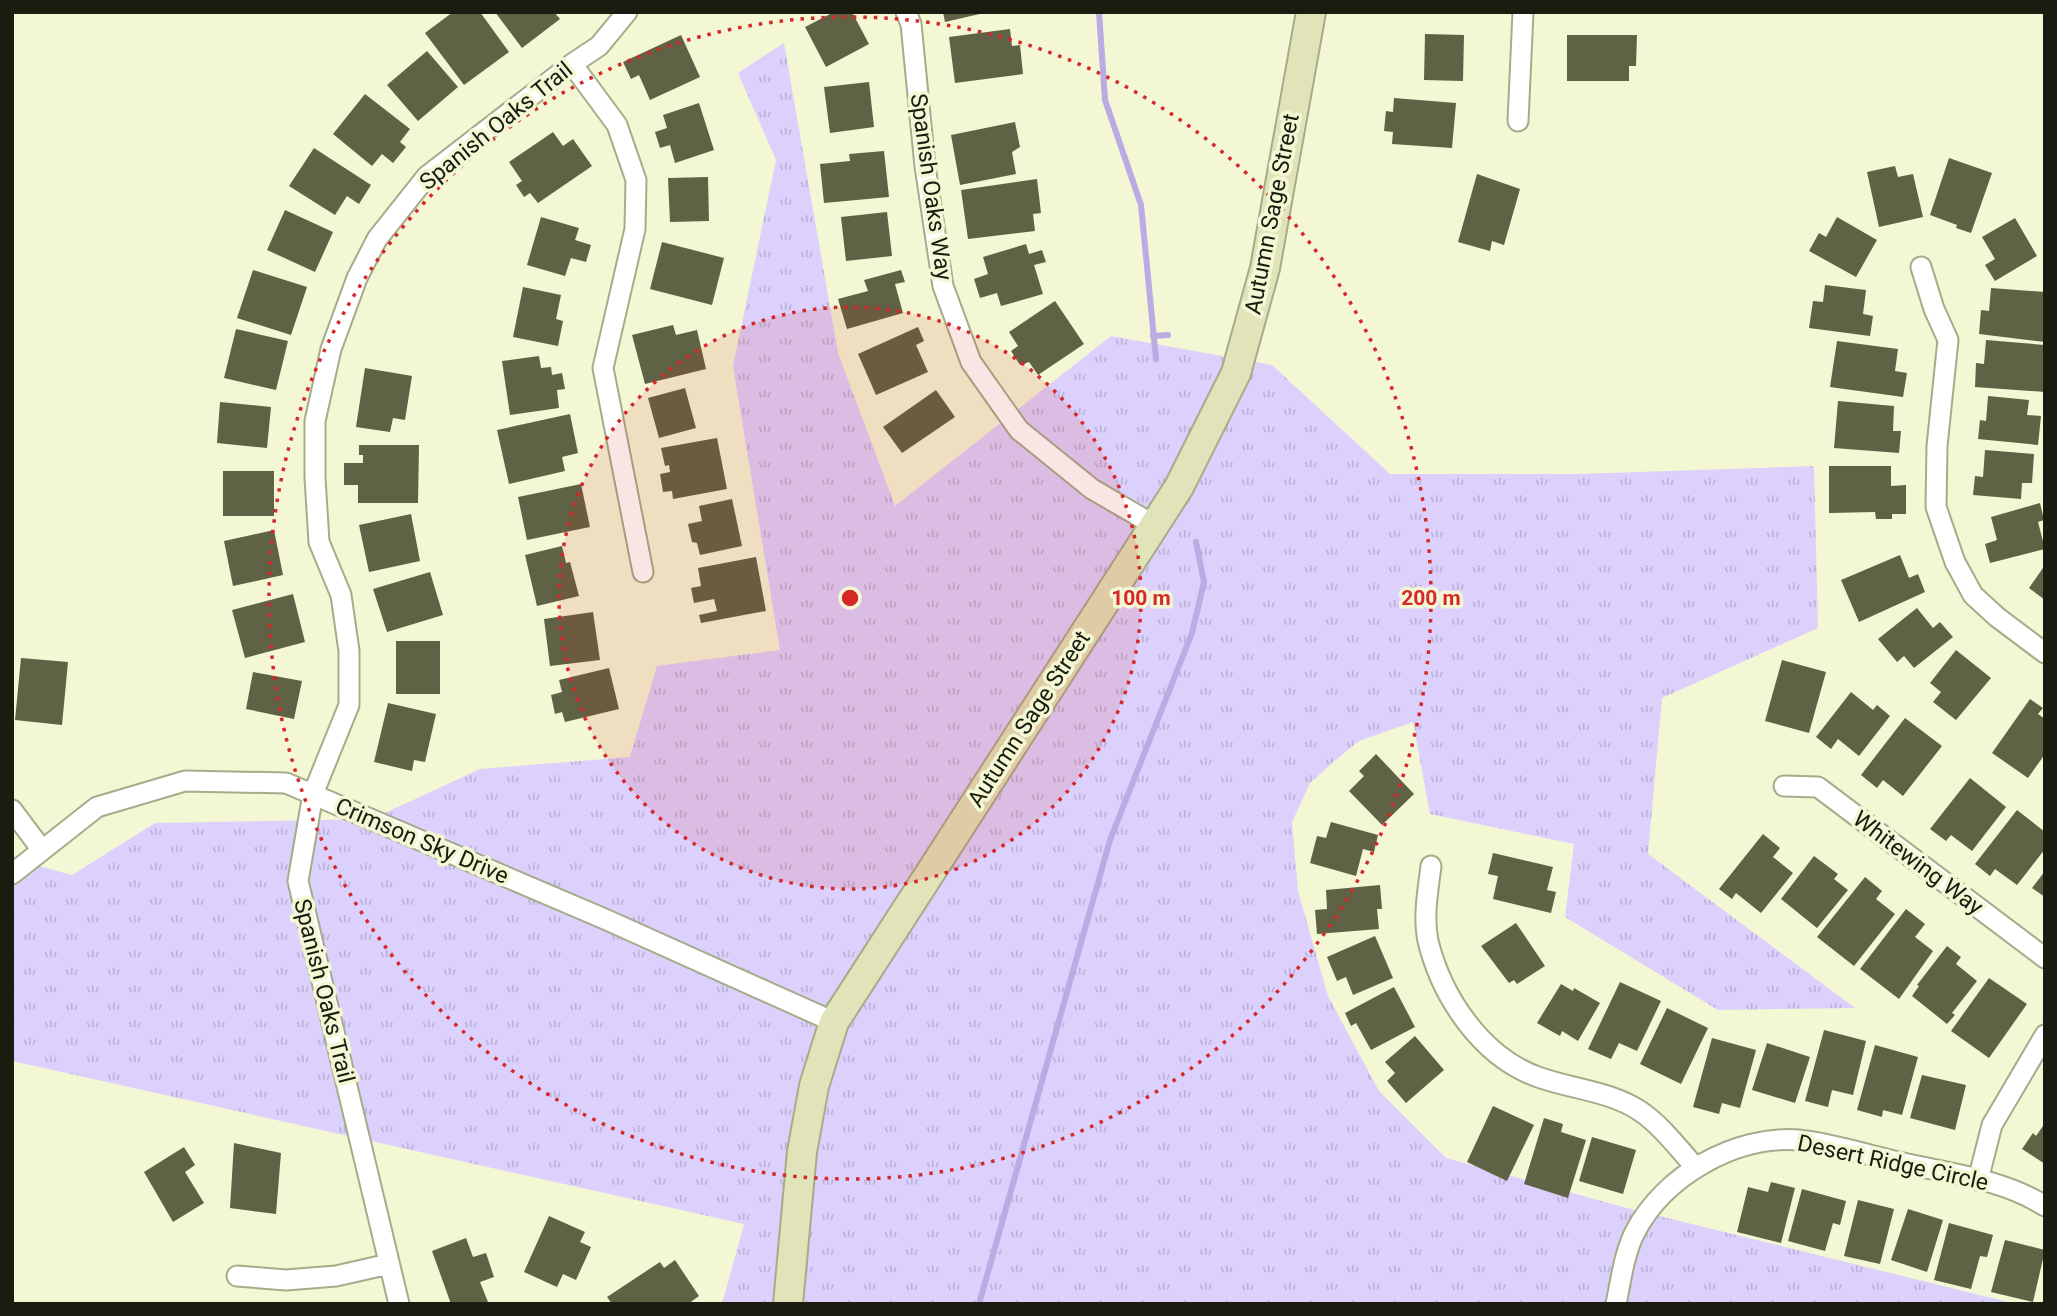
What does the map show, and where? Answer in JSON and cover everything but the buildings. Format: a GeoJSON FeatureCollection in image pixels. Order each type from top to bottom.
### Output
{"type":"FeatureCollection","features":[{"type":"Feature","properties":{"kind":"street","name":"Spanish Oaks Trail"},"geometry":{"type":"LineString","coordinates":[[399,1304],[298,881],[313,794],[349,705],[349,651],[341,595],[319,542],[315,421],[331,349],[357,278],[377,239],[427,176],[599,46],[628,12]]}},
{"type":"Feature","properties":{"kind":"street","name":"Spanish Oaks Way"},"geometry":{"type":"LineString","coordinates":[[906,12],[911,24],[925,166],[943,286],[971,362],[1019,430],[1092,489],[1154,525]]}},
{"type":"Feature","properties":{"kind":"street","name":"Autumn Sage Street"},"geometry":{"type":"LineString","coordinates":[[788,1304],[802,1152],[814,1086],[834,1022],[1179,486],[1236,373],[1265,268],[1311,12]]}},
{"type":"Feature","properties":{"kind":"street"},"geometry":{"type":"LineString","coordinates":[[1518,121],[1523,12]]}},
{"type":"Feature","properties":{"kind":"street"},"geometry":{"type":"LineString","coordinates":[[572,64],[617,125],[636,180],[635,229],[603,368],[643,572]]}},
{"type":"Feature","properties":{"kind":"street"},"geometry":{"type":"LineString","coordinates":[[1921,267],[1934,309],[1948,340],[1937,446],[1936,507],[1955,562],[1973,595],[2045,653]]}},
{"type":"Feature","properties":{"kind":"street","name":"Crimson Sky Drive"},"geometry":{"type":"LineString","coordinates":[[12,874],[97,807],[185,781],[286,783],[607,920],[834,1022]]}},
{"type":"Feature","properties":{"kind":"street","name":"Whitewing Way"},"geometry":{"type":"LineString","coordinates":[[1784,786],[1818,787],[2045,958]]}},
{"type":"Feature","properties":{"kind":"street"},"geometry":{"type":"LineString","coordinates":[[12,810],[42,850]]}},
{"type":"Feature","properties":{"kind":"street"},"geometry":{"type":"LineString","coordinates":[[1430,866],[1428,939],[1448,992],[1462,1016],[1485,1044],[1512,1065],[1538,1077],[1621,1101],[1641,1112],[1696,1168]]}},
{"type":"Feature","properties":{"kind":"street"},"geometry":{"type":"LineString","coordinates":[[1978,1180],[1992,1125],[2045,1035]]}},
{"type":"Feature","properties":{"kind":"street","name":"Desert Ridge Circle"},"geometry":{"type":"LineString","coordinates":[[1616,1304],[1625,1258],[1635,1232],[1668,1188],[1696,1168],[1730,1151],[1763,1143],[1798,1140],[2004,1185],[2045,1206]]}},
{"type":"Feature","properties":{"kind":"street"},"geometry":{"type":"LineString","coordinates":[[237,1276],[286,1280],[336,1276],[389,1264]]}},
{"type":"Feature","properties":{"kind":"green space"},"geometry":{"type":"Polygon","coordinates":[[[784,43],[838,353],[895,506],[1111,336],[1272,365],[1390,474],[1578,474],[1814,466],[1818,628],[1662,698],[1648,854],[1855,1008],[1718,1010],[1565,917],[1574,844],[1430,814],[1413,722],[1359,741],[1310,783],[1292,822],[1298,891],[1328,996],[1379,1091],[1446,1158],[1623,1207],[2016,1304],[722,1304],[744,1224],[12,1061],[12,859],[72,875],[155,823],[372,819],[480,769],[630,757],[657,666],[780,650],[733,366],[776,160],[738,73],[784,43]]]}},
{"type":"Feature","properties":{"kind":"waterway"},"geometry":{"type":"LineString","coordinates":[[1099,12],[1105,100],[1141,205],[1156,359]]}},
{"type":"Feature","properties":{"kind":"waterway"},"geometry":{"type":"LineString","coordinates":[[1153,336],[1168,335]]}},
{"type":"Feature","properties":{"kind":"waterway"},"geometry":{"type":"LineString","coordinates":[[979,1304],[1110,840],[1192,633],[1204,582],[1196,542]]}}]}
